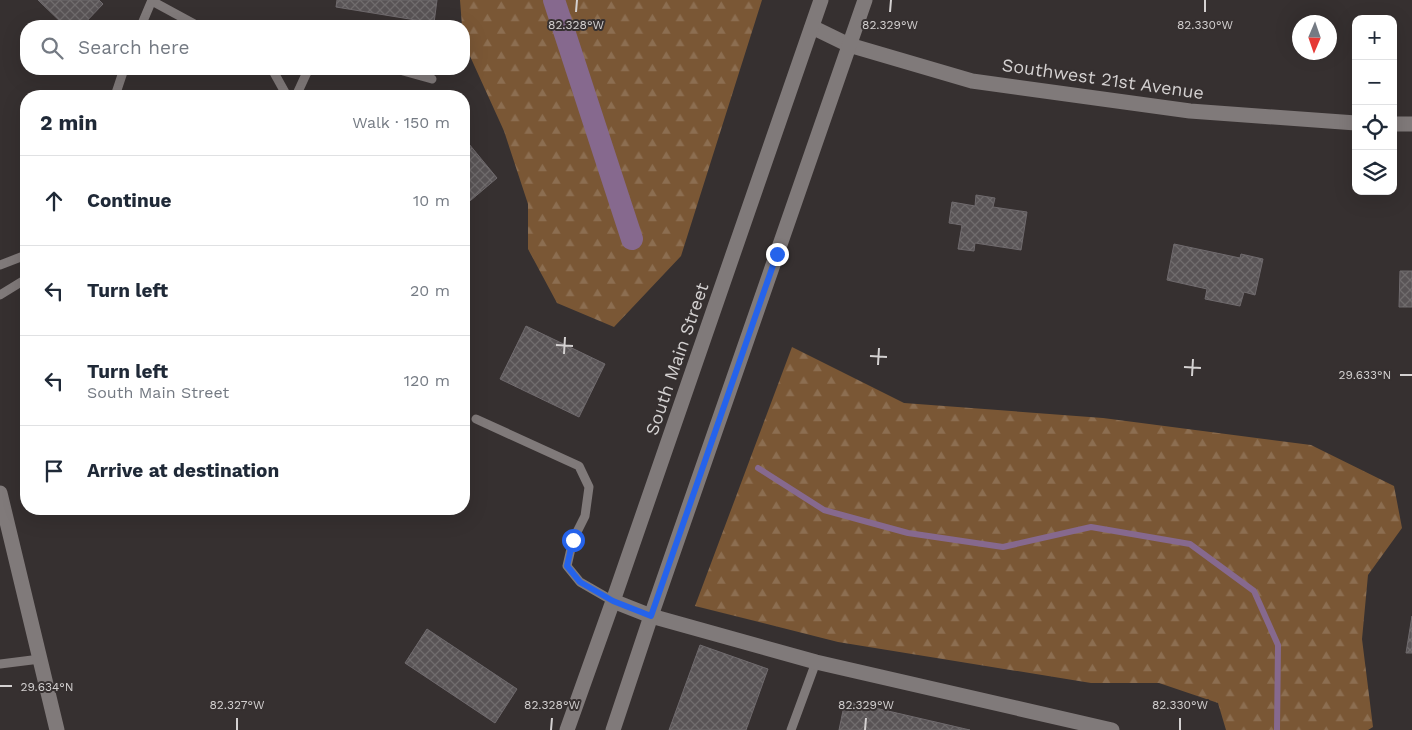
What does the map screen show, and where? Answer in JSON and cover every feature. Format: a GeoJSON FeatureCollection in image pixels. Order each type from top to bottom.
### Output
{"type":"FeatureCollection","features":[{"type":"Feature","properties":{"kind":"main road","name":"South Main Street"},"geometry":{"type":"LineString","coordinates":[[567,730],[821,0]]}},
{"type":"Feature","properties":{"kind":"main road"},"geometry":{"type":"LineString","coordinates":[[613,730],[865,0]]}},
{"type":"Feature","properties":{"kind":"main road","name":"Southwest 21st Avenue"},"geometry":{"type":"LineString","coordinates":[[812,27],[849,45],[972,81],[1190,111],[1352,124]]}},
{"type":"Feature","properties":{"kind":"main road"},"geometry":{"type":"LineString","coordinates":[[1397,124],[1412,124]]}},
{"type":"Feature","properties":{"kind":"main road"},"geometry":{"type":"LineString","coordinates":[[0,494],[57,730]]}},
{"type":"Feature","properties":{"kind":"main road"},"geometry":{"type":"LineString","coordinates":[[613,601],[651,616],[816,662],[1112,730]]}},
{"type":"Feature","properties":{"kind":"lane"},"geometry":{"type":"LineString","coordinates":[[144,20],[152,1],[187,20]]}},
{"type":"Feature","properties":{"kind":"lane"},"geometry":{"type":"LineString","coordinates":[[117,90],[122,75]]}},
{"type":"Feature","properties":{"kind":"lane"},"geometry":{"type":"LineString","coordinates":[[275,75],[284,90]]}},
{"type":"Feature","properties":{"kind":"lane"},"geometry":{"type":"LineString","coordinates":[[299,90],[306,75]]}},
{"type":"Feature","properties":{"kind":"lane"},"geometry":{"type":"LineString","coordinates":[[418,75],[432,79]]}},
{"type":"Feature","properties":{"kind":"lane"},"geometry":{"type":"LineString","coordinates":[[0,265],[20,258]]}},
{"type":"Feature","properties":{"kind":"lane"},"geometry":{"type":"LineString","coordinates":[[0,295],[20,283]]}},
{"type":"Feature","properties":{"kind":"lane"},"geometry":{"type":"LineString","coordinates":[[476,418],[579,466],[589,487],[585,516],[573,540],[567,566],[580,582],[613,601]]}},
{"type":"Feature","properties":{"kind":"lane"},"geometry":{"type":"LineString","coordinates":[[0,664],[40,659]]}},
{"type":"Feature","properties":{"kind":"lane"},"geometry":{"type":"LineString","coordinates":[[792,730],[816,662]]}},
{"type":"Feature","properties":{"kind":"green space"},"geometry":{"type":"Polygon","coordinates":[[[460,0],[762,0],[681,256],[614,327],[557,303],[528,249],[528,204],[504,131],[470,56],[470,20],[462,20],[460,0]]]}},
{"type":"Feature","properties":{"kind":"green space"},"geometry":{"type":"Polygon","coordinates":[[[792,347],[904,403],[1103,418],[1311,445],[1394,486],[1402,528],[1368,575],[1362,639],[1373,727],[1368,730],[1226,730],[1218,703],[1159,683],[1091,683],[838,642],[695,606],[792,347]]]}},
{"type":"Feature","properties":{"kind":"building"},"geometry":{"type":"Polygon","coordinates":[[[38,0],[99,0],[103,4],[88,20],[59,20],[38,0]]]}},
{"type":"Feature","properties":{"kind":"building"},"geometry":{"type":"Polygon","coordinates":[[[337,0],[437,0],[434,20],[416,20],[336,7],[337,0]]]}},
{"type":"Feature","properties":{"kind":"building"},"geometry":{"type":"Polygon","coordinates":[[[470,145],[497,178],[470,201],[470,145]]]}},
{"type":"Feature","properties":{"kind":"building"},"geometry":{"type":"Polygon","coordinates":[[[976,195],[995,198],[993,207],[1027,212],[1021,250],[975,243],[974,251],[958,249],[962,225],[949,223],[952,202],[975,206],[976,195]]]}},
{"type":"Feature","properties":{"kind":"building"},"geometry":{"type":"Polygon","coordinates":[[[1174,244],[1240,258],[1241,254],[1263,259],[1255,295],[1244,292],[1240,306],[1205,299],[1207,289],[1167,280],[1174,244]]]}},
{"type":"Feature","properties":{"kind":"building"},"geometry":{"type":"Polygon","coordinates":[[[1400,271],[1412,271],[1412,307],[1399,307],[1400,271]]]}},
{"type":"Feature","properties":{"kind":"building"},"geometry":{"type":"Polygon","coordinates":[[[526,326],[605,364],[579,417],[500,379],[526,326]]]}},
{"type":"Feature","properties":{"kind":"building"},"geometry":{"type":"Polygon","coordinates":[[[1412,616],[1412,653],[1406,653],[1412,616]]]}},
{"type":"Feature","properties":{"kind":"building"},"geometry":{"type":"Polygon","coordinates":[[[427,629],[517,689],[495,723],[405,663],[427,629]]]}},
{"type":"Feature","properties":{"kind":"building"},"geometry":{"type":"Polygon","coordinates":[[[700,645],[768,669],[746,730],[669,730],[700,645]]]}},
{"type":"Feature","properties":{"kind":"building"},"geometry":{"type":"Polygon","coordinates":[[[845,701],[970,730],[839,730],[845,701]]]}},
{"type":"Feature","properties":{"kind":"waterway"},"geometry":{"type":"LineString","coordinates":[[554,0],[632,239]]}},
{"type":"Feature","properties":{"kind":"waterway"},"geometry":{"type":"LineString","coordinates":[[758,468],[824,510],[908,533],[1003,547],[1091,527],[1190,544],[1254,591],[1278,645],[1277,730]]}},
{"type":"Feature","properties":{"kind":"route"},"geometry":{"type":"LineString","coordinates":[[573,540],[567,566],[580,582],[613,601],[651,616],[777,254]]}}]}
